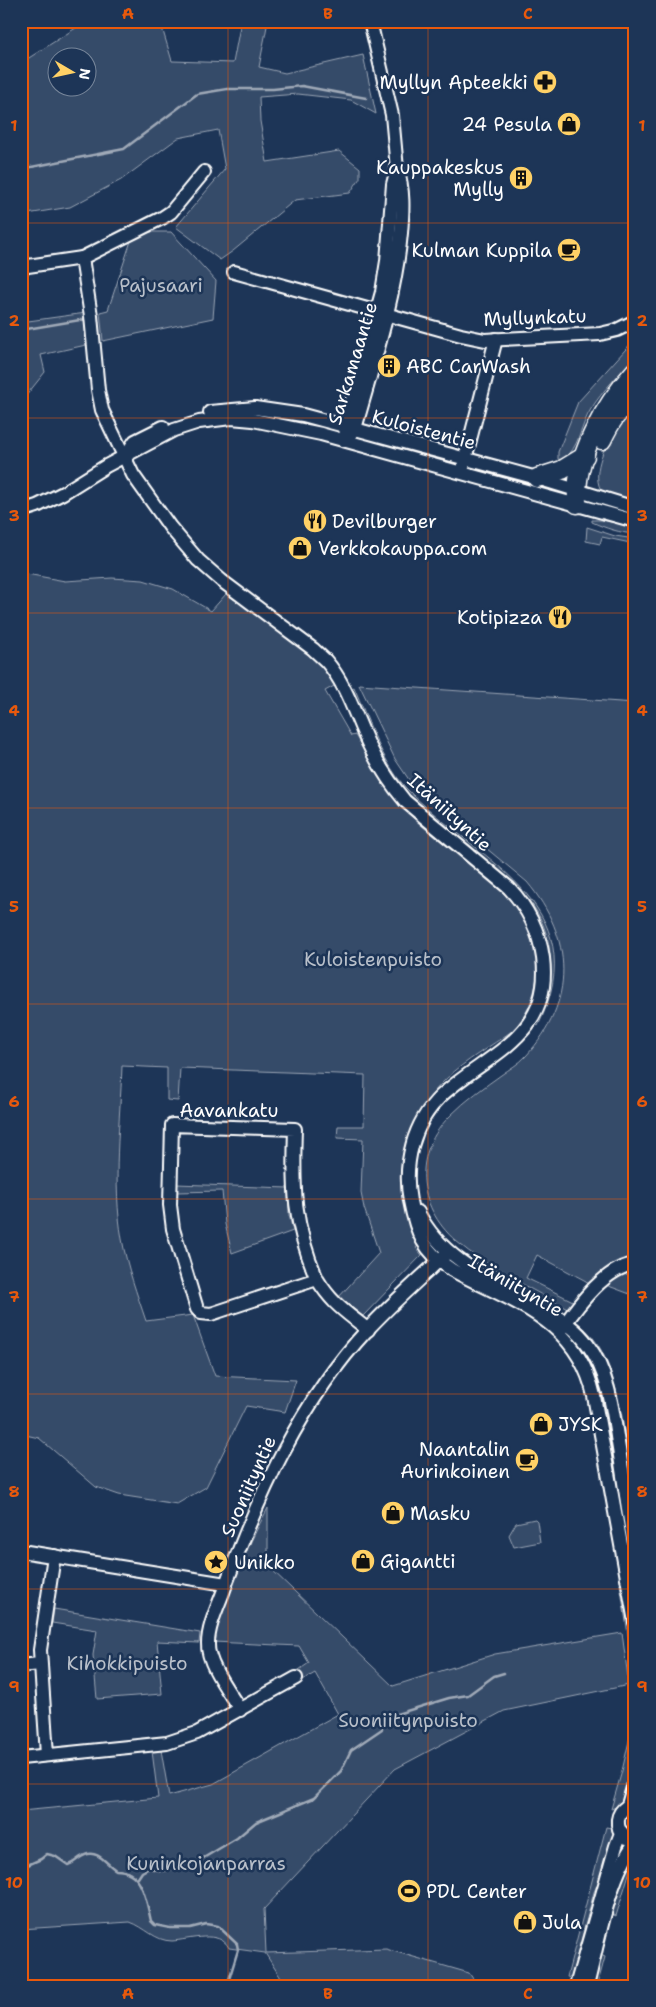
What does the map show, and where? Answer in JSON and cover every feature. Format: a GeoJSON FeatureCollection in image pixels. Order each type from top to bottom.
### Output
{"type":"FeatureCollection","features":[{"type":"Feature","properties":{"kind":"highway"},"geometry":{"type":"LineString","coordinates":[[580,496],[585,456],[593,432],[605,408],[635,371]]}},
{"type":"Feature","properties":{"kind":"highway"},"geometry":{"type":"LineString","coordinates":[[580,496],[606,431],[620,410],[635,398]]}},
{"type":"Feature","properties":{"kind":"highway"},"geometry":{"type":"LineString","coordinates":[[537,478],[562,470],[585,456]]}},
{"type":"Feature","properties":{"kind":"street","name":"Sarkamaantie"},"geometry":{"type":"LineString","coordinates":[[347,441],[382,314],[393,184],[397,169],[392,115],[370,21]]}},
{"type":"Feature","properties":{"kind":"street"},"geometry":{"type":"LineString","coordinates":[[21,266],[82,258],[162,218],[171,212],[204,172]]}},
{"type":"Feature","properties":{"kind":"street","name":"Itäniityntie"},"geometry":{"type":"LineString","coordinates":[[82,258],[102,410],[133,475],[170,527],[198,560],[222,581],[313,649],[333,669],[378,763],[396,790],[405,801],[509,888],[524,905],[533,921],[541,945],[544,965],[544,981],[534,1012],[509,1046],[450,1088],[427,1113],[415,1136],[410,1156],[409,1194],[418,1234],[438,1261],[562,1327],[586,1369],[591,1384],[635,1622]]}},
{"type":"Feature","properties":{"kind":"street","name":"Myllynkatu"},"geometry":{"type":"LineString","coordinates":[[234,272],[382,314],[485,340],[600,334],[617,330],[635,321]]}},
{"type":"Feature","properties":{"kind":"street"},"geometry":{"type":"LineString","coordinates":[[462,472],[496,339]]}},
{"type":"Feature","properties":{"kind":"street","name":"Kuloistentie"},"geometry":{"type":"LineString","coordinates":[[124,457],[136,441],[149,433],[184,419],[219,410],[240,408],[271,410],[303,415],[537,478],[635,521]]}},
{"type":"Feature","properties":{"kind":"street","name":"Kuloistentie"},"geometry":{"type":"LineString","coordinates":[[21,511],[37,506],[63,493],[174,430],[199,422],[221,418],[253,420],[292,427],[462,472],[635,508]]}},
{"type":"Feature","properties":{"kind":"street","name":"Aavankatu"},"geometry":{"type":"LineString","coordinates":[[317,1279],[211,1314],[201,1313],[197,1309],[173,1230],[170,1206],[172,1125],[295,1129],[294,1187],[301,1238],[317,1279],[326,1294],[344,1312],[368,1330]]}},
{"type":"Feature","properties":{"kind":"street","name":"Itäniityntie"},"geometry":{"type":"LineString","coordinates":[[409,1194],[429,1232],[448,1252],[587,1343],[601,1366],[605,1379],[613,1414],[635,1550]]}},
{"type":"Feature","properties":{"kind":"street","name":"Suoniityntie"},"geometry":{"type":"LineString","coordinates":[[240,1710],[212,1662],[208,1645],[213,1622],[226,1584],[270,1478],[288,1440],[332,1374],[368,1330],[448,1252]]}},
{"type":"Feature","properties":{"kind":"street"},"geometry":{"type":"LineString","coordinates":[[562,1327],[610,1273],[626,1265],[635,1264]]}},
{"type":"Feature","properties":{"kind":"street"},"geometry":{"type":"LineString","coordinates":[[21,1551],[226,1584]]}},
{"type":"Feature","properties":{"kind":"street"},"geometry":{"type":"LineString","coordinates":[[47,1755],[40,1650],[54,1556]]}},
{"type":"Feature","properties":{"kind":"street"},"geometry":{"type":"LineString","coordinates":[[21,1666],[40,1664]]}},
{"type":"Feature","properties":{"kind":"street"},"geometry":{"type":"LineString","coordinates":[[21,1758],[167,1743],[197,1733],[296,1678]]}},
{"type":"Feature","properties":{"kind":"street"},"geometry":{"type":"LineString","coordinates":[[587,1986],[614,1881],[625,1857],[635,1842],[622,1833],[618,1825],[619,1815],[631,1804],[635,1780]]}},
{"type":"Feature","properties":{"kind":"street"},"geometry":{"type":"LineString","coordinates":[[576,1986],[616,1846],[622,1833]]}},
{"type":"Feature","properties":{"kind":"green space"},"geometry":{"type":"Polygon","coordinates":[[[82,21],[160,21],[172,61],[233,63],[241,21],[268,21],[259,67],[285,73],[363,55],[376,114],[351,100],[298,94],[259,97],[260,121],[267,162],[339,151],[360,168],[360,178],[350,193],[295,200],[220,260],[176,227],[225,169],[218,130],[178,138],[121,180],[70,207],[21,215],[21,63],[82,24],[82,21]]]}},
{"type":"Feature","properties":{"kind":"green space","name":"Pajusaari"},"geometry":{"type":"Polygon","coordinates":[[[148,232],[171,232],[216,281],[213,318],[103,341],[100,312],[108,310],[131,241],[148,232]]]}},
{"type":"Feature","properties":{"kind":"green space"},"geometry":{"type":"Polygon","coordinates":[[[86,313],[86,345],[41,355],[45,372],[21,402],[21,322],[86,313]]]}},
{"type":"Feature","properties":{"kind":"green space"},"geometry":{"type":"Polygon","coordinates":[[[635,339],[635,358],[596,402],[588,415],[573,450],[563,460],[558,459],[558,452],[578,402],[635,339]]]}},
{"type":"Feature","properties":{"kind":"green space"},"geometry":{"type":"Polygon","coordinates":[[[635,405],[635,503],[605,494],[600,489],[598,474],[601,457],[608,442],[616,428],[635,405]]]}},
{"type":"Feature","properties":{"kind":"green space"},"geometry":{"type":"Polygon","coordinates":[[[592,520],[635,527],[635,534],[607,528],[592,522],[592,520]]]}},
{"type":"Feature","properties":{"kind":"green space"},"geometry":{"type":"Polygon","coordinates":[[[587,527],[615,536],[635,539],[635,544],[602,537],[600,544],[586,541],[587,527]]]}},
{"type":"Feature","properties":{"kind":"green space","name":"Kuloistenpuisto"},"geometry":{"type":"Polygon","coordinates":[[[21,573],[65,581],[112,578],[143,580],[173,589],[211,611],[226,594],[254,612],[323,665],[336,685],[325,691],[351,736],[355,735],[380,778],[411,816],[495,884],[513,904],[527,926],[536,950],[536,985],[532,999],[522,1019],[512,1031],[470,1059],[447,1078],[431,1095],[409,1135],[403,1156],[401,1178],[403,1200],[409,1222],[420,1243],[416,1248],[422,1255],[363,1316],[338,1298],[379,1253],[361,1193],[363,1139],[337,1138],[338,1126],[364,1126],[365,1075],[180,1068],[178,1101],[167,1100],[167,1068],[122,1066],[117,1175],[119,1218],[132,1280],[146,1321],[193,1315],[215,1376],[296,1380],[285,1412],[246,1406],[206,1487],[177,1504],[119,1495],[96,1487],[39,1438],[21,1434],[21,573]]]}},
{"type":"Feature","properties":{"kind":"green space"},"geometry":{"type":"Polygon","coordinates":[[[359,684],[635,703],[635,1293],[630,1294],[606,1285],[596,1295],[586,1281],[537,1255],[526,1278],[575,1302],[569,1310],[468,1251],[443,1227],[433,1212],[427,1196],[424,1179],[425,1162],[430,1145],[438,1130],[451,1115],[475,1094],[520,1062],[542,1035],[554,1014],[561,992],[563,970],[561,947],[554,925],[543,903],[527,882],[416,790],[395,759],[359,684]]]}},
{"type":"Feature","properties":{"kind":"green space"},"geometry":{"type":"Polygon","coordinates":[[[354,687],[370,726],[397,778],[434,814],[494,862],[521,888],[541,915],[553,947],[553,983],[538,1026],[535,1024],[547,993],[550,977],[550,960],[549,943],[537,912],[513,883],[433,818],[395,779],[367,729],[350,689],[354,687]]]}},
{"type":"Feature","properties":{"kind":"green space"},"geometry":{"type":"Polygon","coordinates":[[[176,1184],[288,1188],[289,1215],[293,1231],[232,1253],[225,1224],[222,1191],[176,1192],[176,1184]]]}},
{"type":"Feature","properties":{"kind":"green space"},"geometry":{"type":"Polygon","coordinates":[[[573,1320],[586,1330],[596,1342],[612,1374],[621,1409],[630,1460],[630,1471],[627,1471],[619,1423],[583,1334],[573,1320]]]}},
{"type":"Feature","properties":{"kind":"green space"},"geometry":{"type":"Polygon","coordinates":[[[572,1336],[593,1362],[605,1399],[601,1399],[593,1373],[572,1336]]]}},
{"type":"Feature","properties":{"kind":"green space","name":"Kuninkojanparras"},"geometry":{"type":"Polygon","coordinates":[[[268,1508],[268,1566],[393,1686],[495,1654],[622,1633],[629,1685],[504,1711],[395,1769],[264,1909],[266,1953],[386,1949],[469,1973],[478,1986],[286,1986],[265,1953],[229,1948],[225,1942],[211,1937],[172,1941],[160,1939],[130,1922],[21,1929],[21,1811],[158,1798],[152,1751],[161,1750],[169,1796],[213,1784],[338,1714],[315,1673],[301,1681],[296,1672],[309,1663],[299,1646],[213,1642],[237,1574],[268,1508]]]}},
{"type":"Feature","properties":{"kind":"green space"},"geometry":{"type":"Polygon","coordinates":[[[535,1519],[537,1521],[540,1542],[514,1547],[509,1535],[516,1523],[535,1519]]]}},
{"type":"Feature","properties":{"kind":"green space"},"geometry":{"type":"Polygon","coordinates":[[[620,1584],[631,1625],[635,1668],[633,1666],[620,1584]]]}},
{"type":"Feature","properties":{"kind":"green space","name":"Kihokkipuisto"},"geometry":{"type":"Polygon","coordinates":[[[54,1609],[200,1633],[199,1643],[157,1641],[162,1694],[97,1699],[93,1655],[97,1630],[52,1623],[54,1609]]]}},
{"type":"Feature","properties":{"kind":"green space"},"geometry":{"type":"Polygon","coordinates":[[[635,1715],[634,1760],[629,1794],[625,1801],[611,1809],[622,1771],[635,1715]]]}},
{"type":"Feature","properties":{"kind":"green space"},"geometry":{"type":"Polygon","coordinates":[[[606,1827],[611,1828],[615,1833],[614,1844],[594,1892],[571,1978],[567,1977],[606,1827]]]}},
{"type":"Feature","properties":{"kind":"green space"},"geometry":{"type":"Polygon","coordinates":[[[635,1850],[635,1862],[632,1864],[616,1916],[612,1914],[617,1884],[635,1850]]]}},
{"type":"Feature","properties":{"kind":"green space"},"geometry":{"type":"Polygon","coordinates":[[[601,1955],[605,1957],[598,1983],[596,1985],[591,1984],[601,1955]]]}},
{"type":"Feature","properties":{"kind":"waterway"},"geometry":{"type":"LineString","coordinates":[[21,169],[124,149],[197,94],[227,89],[273,89],[302,86],[366,98]]}},
{"type":"Feature","properties":{"kind":"waterway"},"geometry":{"type":"LineString","coordinates":[[21,330],[86,319]]}},
{"type":"Feature","properties":{"kind":"waterway"},"geometry":{"type":"LineString","coordinates":[[138,1878],[142,1872],[149,1868],[163,1871],[195,1863],[237,1838],[256,1822],[314,1798],[341,1771],[351,1750],[382,1729],[387,1717],[449,1698],[468,1695],[494,1676],[504,1673]]}},
{"type":"Feature","properties":{"kind":"waterway"},"geometry":{"type":"LineString","coordinates":[[21,1868],[41,1859],[47,1854],[55,1856],[68,1865],[83,1856],[94,1854],[116,1870],[125,1871],[132,1875],[142,1888],[151,1921],[155,1925],[170,1928],[190,1928],[206,1924],[218,1926],[237,1944],[238,1950],[227,1986]]}},
{"type":"Feature","properties":{"kind":"place","name":"Myllyn Apteekki"},"geometry":{"type":"Point","coordinates":[545,82]}},
{"type":"Feature","properties":{"kind":"place","name":"24 Pesula"},"geometry":{"type":"Point","coordinates":[569,124]}},
{"type":"Feature","properties":{"kind":"place","name":"Kauppakeskus Mylly"},"geometry":{"type":"Point","coordinates":[521,178]}},
{"type":"Feature","properties":{"kind":"place","name":"Kulman Kuppila"},"geometry":{"type":"Point","coordinates":[569,250]}},
{"type":"Feature","properties":{"kind":"place","name":"ABC CarWash"},"geometry":{"type":"Point","coordinates":[389,366]}},
{"type":"Feature","properties":{"kind":"place","name":"Devilburger"},"geometry":{"type":"Point","coordinates":[315,521]}},
{"type":"Feature","properties":{"kind":"place","name":"Verkkokauppa.com"},"geometry":{"type":"Point","coordinates":[300,548]}},
{"type":"Feature","properties":{"kind":"place","name":"Kotipizza"},"geometry":{"type":"Point","coordinates":[560,617]}},
{"type":"Feature","properties":{"kind":"place","name":"JYSK"},"geometry":{"type":"Point","coordinates":[541,1424]}},
{"type":"Feature","properties":{"kind":"place","name":"Naantalin Aurinkoinen"},"geometry":{"type":"Point","coordinates":[527,1460]}},
{"type":"Feature","properties":{"kind":"place","name":"Masku"},"geometry":{"type":"Point","coordinates":[393,1513]}},
{"type":"Feature","properties":{"kind":"place","name":"Gigantti"},"geometry":{"type":"Point","coordinates":[363,1561]}},
{"type":"Feature","properties":{"kind":"place","name":"Unikko"},"geometry":{"type":"Point","coordinates":[216,1562]}},
{"type":"Feature","properties":{"kind":"place","name":"PDL Center"},"geometry":{"type":"Point","coordinates":[409,1891]}},
{"type":"Feature","properties":{"kind":"place","name":"Jula"},"geometry":{"type":"Point","coordinates":[525,1922]}},
{"type":"Feature","properties":{"kind":"park label","name":"Suoniitynpuisto"},"geometry":{"type":"Point","coordinates":[408,1720]}}]}
